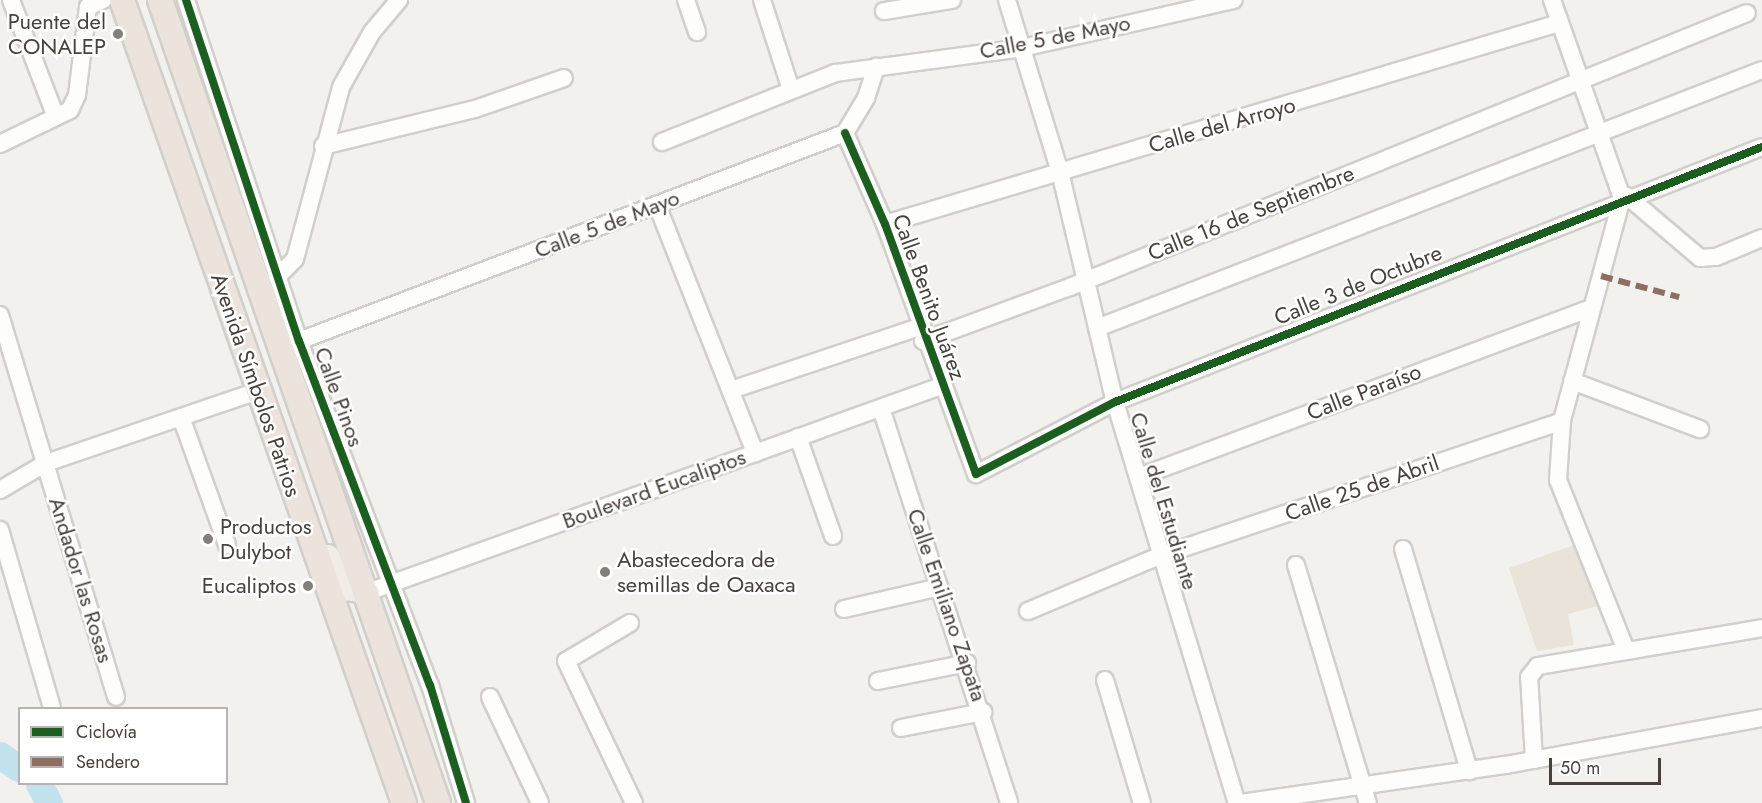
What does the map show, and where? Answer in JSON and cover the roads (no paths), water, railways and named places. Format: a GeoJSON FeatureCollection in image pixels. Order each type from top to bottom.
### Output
{"type":"FeatureCollection","features":[{"type":"Feature","properties":{"kind":"highway","name":"Avenida Símbolos Patrios"},"geometry":{"type":"LineString","coordinates":[[122,0],[404,803]]}},
{"type":"Feature","properties":{"kind":"highway","name":"Avenida Símbolos Patrios"},"geometry":{"type":"LineString","coordinates":[[160,0],[202,86],[438,803]]}},
{"type":"Feature","properties":{"kind":"main road"},"geometry":{"type":"LineString","coordinates":[[298,502],[311,511],[345,589],[368,592]]}},
{"type":"Feature","properties":{"kind":"street"},"geometry":{"type":"LineString","coordinates":[[11,0],[56,117]]}},
{"type":"Feature","properties":{"kind":"street"},"geometry":{"type":"LineString","coordinates":[[0,144],[70,110],[77,95],[88,7],[103,0]]}},
{"type":"Feature","properties":{"kind":"street","name":"Calle Pinos"},"geometry":{"type":"LineString","coordinates":[[186,0],[202,86],[277,277],[390,584],[466,803]]}},
{"type":"Feature","properties":{"kind":"street"},"geometry":{"type":"LineString","coordinates":[[277,277],[295,259],[340,87],[372,32],[399,0]]}},
{"type":"Feature","properties":{"kind":"street"},"geometry":{"type":"LineString","coordinates":[[686,0],[697,32]]}},
{"type":"Feature","properties":{"kind":"street"},"geometry":{"type":"LineString","coordinates":[[762,0],[791,90]]}},
{"type":"Feature","properties":{"kind":"street"},"geometry":{"type":"LineString","coordinates":[[884,11],[952,0]]}},
{"type":"Feature","properties":{"kind":"street","name":"Calle del Estudiante"},"geometry":{"type":"LineString","coordinates":[[1007,0],[1060,172],[1115,402],[1239,803]]}},
{"type":"Feature","properties":{"kind":"street","name":"Calle 5 de Mayo"},"geometry":{"type":"LineString","coordinates":[[662,142],[835,73],[1022,48],[1233,0]]}},
{"type":"Feature","properties":{"kind":"street"},"geometry":{"type":"LineString","coordinates":[[1556,1],[1559,23],[1597,136],[1624,197],[1700,258],[1716,257],[1762,238]]}},
{"type":"Feature","properties":{"kind":"street","name":"Calle 16 de Septiembre"},"geometry":{"type":"LineString","coordinates":[[731,390],[921,334],[1086,280],[1746,13]]}},
{"type":"Feature","properties":{"kind":"street","name":"Calle del Arroyo"},"geometry":{"type":"LineString","coordinates":[[885,224],[1559,23]]}},
{"type":"Feature","properties":{"kind":"street"},"geometry":{"type":"LineString","coordinates":[[845,133],[866,98],[876,67]]}},
{"type":"Feature","properties":{"kind":"street"},"geometry":{"type":"LineString","coordinates":[[1096,328],[1597,136],[1762,70]]}},
{"type":"Feature","properties":{"kind":"street"},"geometry":{"type":"LineString","coordinates":[[323,146],[475,109],[564,78]]}},
{"type":"Feature","properties":{"kind":"street","name":"Calle 5 de Mayo"},"geometry":{"type":"LineString","coordinates":[[299,340],[845,133]]}},
{"type":"Feature","properties":{"kind":"street","name":"Calle Benito Juárez"},"geometry":{"type":"LineString","coordinates":[[845,133],[885,224],[921,334],[976,474]]}},
{"type":"Feature","properties":{"kind":"street","name":"Calle 3 de Octubre"},"geometry":{"type":"LineString","coordinates":[[976,474],[1115,402],[1624,197],[1762,147]]}},
{"type":"Feature","properties":{"kind":"street"},"geometry":{"type":"LineString","coordinates":[[1624,197],[1590,308],[1562,421],[1558,480],[1626,650]]}},
{"type":"Feature","properties":{"kind":"street"},"geometry":{"type":"LineString","coordinates":[[657,205],[755,453]]}},
{"type":"Feature","properties":{"kind":"street","name":"Calle Paraíso"},"geometry":{"type":"LineString","coordinates":[[1139,477],[1590,308]]}},
{"type":"Feature","properties":{"kind":"street","name":"Andador las Rosas"},"geometry":{"type":"LineString","coordinates":[[0,315],[116,697]]}},
{"type":"Feature","properties":{"kind":"street"},"geometry":{"type":"LineString","coordinates":[[1572,381],[1700,429]]}},
{"type":"Feature","properties":{"kind":"street","name":"Boulevard Eucaliptos"},"geometry":{"type":"LineString","coordinates":[[368,592],[941,386]]}},
{"type":"Feature","properties":{"kind":"street"},"geometry":{"type":"LineString","coordinates":[[0,490],[46,463],[258,391]]}},
{"type":"Feature","properties":{"kind":"street","name":"Calle Emiliano Zapata"},"geometry":{"type":"LineString","coordinates":[[881,408],[983,712],[1009,803]]}},
{"type":"Feature","properties":{"kind":"street"},"geometry":{"type":"LineString","coordinates":[[182,417],[227,545]]}},
{"type":"Feature","properties":{"kind":"street","name":"Calle 25 de Abril"},"geometry":{"type":"LineString","coordinates":[[1028,610],[1162,555],[1562,421]]}},
{"type":"Feature","properties":{"kind":"street"},"geometry":{"type":"LineString","coordinates":[[798,437],[833,536]]}},
{"type":"Feature","properties":{"kind":"street"},"geometry":{"type":"LineString","coordinates":[[0,530],[52,707]]}},
{"type":"Feature","properties":{"kind":"street"},"geometry":{"type":"LineString","coordinates":[[1403,549],[1469,771]]}},
{"type":"Feature","properties":{"kind":"street"},"geometry":{"type":"LineString","coordinates":[[1296,566],[1367,795]]}},
{"type":"Feature","properties":{"kind":"street"},"geometry":{"type":"LineString","coordinates":[[844,609],[940,587]]}},
{"type":"Feature","properties":{"kind":"street"},"geometry":{"type":"LineString","coordinates":[[630,623],[566,662],[609,759],[634,803]]}},
{"type":"Feature","properties":{"kind":"street"},"geometry":{"type":"LineString","coordinates":[[1534,760],[1532,670],[1626,650],[1762,628]]}},
{"type":"Feature","properties":{"kind":"street"},"geometry":{"type":"LineString","coordinates":[[878,681],[967,663]]}},
{"type":"Feature","properties":{"kind":"street"},"geometry":{"type":"LineString","coordinates":[[1105,680],[1142,803]]}},
{"type":"Feature","properties":{"kind":"street"},"geometry":{"type":"LineString","coordinates":[[490,697],[540,803]]}},
{"type":"Feature","properties":{"kind":"street"},"geometry":{"type":"LineString","coordinates":[[901,728],[983,712]]}},
{"type":"Feature","properties":{"kind":"street"},"geometry":{"type":"LineString","coordinates":[[1239,803],[1367,795],[1469,771],[1762,718]]}},
{"type":"Feature","properties":{"kind":"waterway"},"geometry":{"type":"LineString","coordinates":[[0,755],[18,768]]}},
{"type":"Feature","properties":{"kind":"waterway"},"geometry":{"type":"LineString","coordinates":[[40,785],[49,803]]}},
{"type":"Feature","properties":{"kind":"place","name":"Puente del CONALEP"},"geometry":{"type":"Point","coordinates":[118,34]}},
{"type":"Feature","properties":{"kind":"place","name":"Productos Dulybot"},"geometry":{"type":"Point","coordinates":[208,539]}},
{"type":"Feature","properties":{"kind":"place","name":"Abastecedora de semillas de Oaxaca"},"geometry":{"type":"Point","coordinates":[605,572]}},
{"type":"Feature","properties":{"kind":"place","name":"Eucaliptos"},"geometry":{"type":"Point","coordinates":[308,586]}}]}
